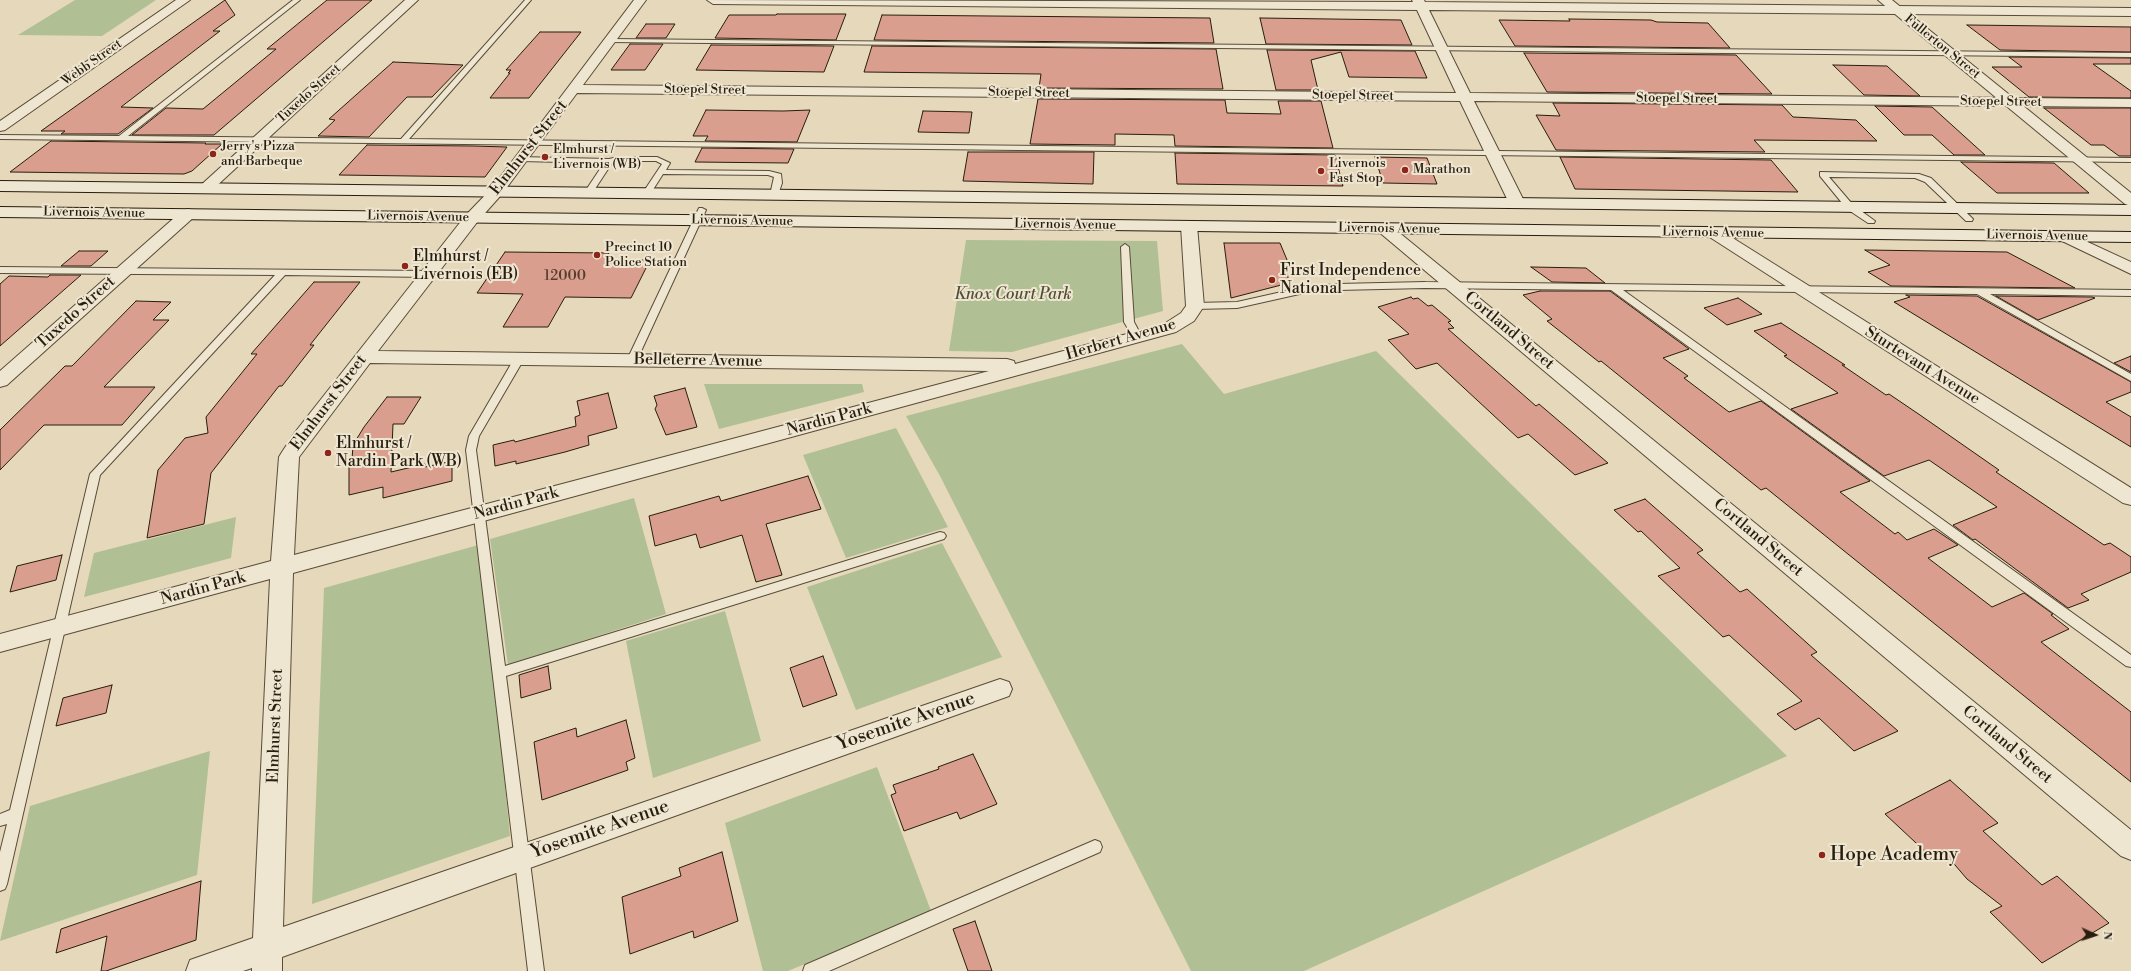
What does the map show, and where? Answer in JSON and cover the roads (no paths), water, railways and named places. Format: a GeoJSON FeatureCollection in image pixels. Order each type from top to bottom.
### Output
{"type":"FeatureCollection","features":[{"type":"Feature","properties":{"kind":"main road","name":"Fullerton Street"},"geometry":{"type":"LineString","coordinates":[[1884,0],[2080,160],[2129,207]]}},
{"type":"Feature","properties":{"kind":"main road","name":"Livernois Avenue"},"geometry":{"type":"LineString","coordinates":[[0,186],[497,191],[774,196],[1850,207],[1964,214]]}},
{"type":"Feature","properties":{"kind":"main road"},"geometry":{"type":"LineString","coordinates":[[0,201],[11,199],[32,186]]}},
{"type":"Feature","properties":{"kind":"main road"},"geometry":{"type":"LineString","coordinates":[[100,213],[112,203],[130,198],[305,200],[387,190]]}},
{"type":"Feature","properties":{"kind":"main road"},"geometry":{"type":"LineString","coordinates":[[700,215],[869,212],[886,209],[891,197]]}},
{"type":"Feature","properties":{"kind":"main road"},"geometry":{"type":"LineString","coordinates":[[1189,226],[1187,217],[1193,212],[1203,210],[1360,212],[1418,202]]}},
{"type":"Feature","properties":{"kind":"main road"},"geometry":{"type":"LineString","coordinates":[[1876,228],[1886,218],[1964,214],[2068,220],[2129,207]]}},
{"type":"Feature","properties":{"kind":"main road","name":"Livernois Avenue"},"geometry":{"type":"LineString","coordinates":[[0,212],[612,219],[700,215],[1189,226],[1714,233],[1876,228],[2066,237],[2131,237]]}},
{"type":"Feature","properties":{"kind":"street","name":"Webb Street"},"geometry":{"type":"LineString","coordinates":[[0,127],[184,0]]}},
{"type":"Feature","properties":{"kind":"street","name":"Tuxedo Street"},"geometry":{"type":"LineString","coordinates":[[206,188],[412,0]]}},
{"type":"Feature","properties":{"kind":"street","name":"Elmhurst Street"},"geometry":{"type":"LineString","coordinates":[[267,959],[282,567],[289,457],[303,436],[428,274],[472,218],[497,191],[575,89],[640,0]]}},
{"type":"Feature","properties":{"kind":"street"},"geometry":{"type":"LineString","coordinates":[[713,0],[1419,3],[2131,12]]}},
{"type":"Feature","properties":{"kind":"street"},"geometry":{"type":"LineString","coordinates":[[1419,3],[1517,203]]}},
{"type":"Feature","properties":{"kind":"street","name":"Stoepel Street"},"geometry":{"type":"LineString","coordinates":[[575,89],[2131,103]]}},
{"type":"Feature","properties":{"kind":"street","name":"Tuxedo Street"},"geometry":{"type":"LineString","coordinates":[[0,381],[188,214]]}},
{"type":"Feature","properties":{"kind":"street","name":"Herbert Avenue"},"geometry":{"type":"LineString","coordinates":[[1032,365],[1137,337],[1180,323],[1188,317],[1195,306],[1189,226]]}},
{"type":"Feature","properties":{"kind":"street","name":"Cortland Street"},"geometry":{"type":"LineString","coordinates":[[1385,229],[2131,847]]}},
{"type":"Feature","properties":{"kind":"street","name":"Sturtevant Avenue"},"geometry":{"type":"LineString","coordinates":[[1714,233],[2131,498]]}},
{"type":"Feature","properties":{"kind":"street"},"geometry":{"type":"LineString","coordinates":[[2066,237],[2131,269]]}},
{"type":"Feature","properties":{"kind":"street","name":"Belleterre Avenue"},"geometry":{"type":"LineString","coordinates":[[364,357],[1032,365]]}},
{"type":"Feature","properties":{"kind":"street","name":"Nardin Park"},"geometry":{"type":"LineString","coordinates":[[0,643],[1032,365]]}},
{"type":"Feature","properties":{"kind":"street","name":"Yosemite Avenue"},"geometry":{"type":"LineString","coordinates":[[201,971],[267,959],[523,857],[1000,689]]}},
{"type":"Feature","properties":{"kind":"lane"},"geometry":{"type":"LineString","coordinates":[[120,138],[297,0]]}},
{"type":"Feature","properties":{"kind":"lane"},"geometry":{"type":"LineString","coordinates":[[402,142],[528,0]]}},
{"type":"Feature","properties":{"kind":"lane"},"geometry":{"type":"LineString","coordinates":[[610,41],[2131,55]]}},
{"type":"Feature","properties":{"kind":"lane"},"geometry":{"type":"LineString","coordinates":[[0,137],[2131,160]]}},
{"type":"Feature","properties":{"kind":"lane"},"geometry":{"type":"LineString","coordinates":[[521,159],[609,161],[618,159],[657,159],[666,162],[646,194]]}},
{"type":"Feature","properties":{"kind":"lane"},"geometry":{"type":"LineString","coordinates":[[588,193],[609,161]]}},
{"type":"Feature","properties":{"kind":"lane"},"geometry":{"type":"LineString","coordinates":[[660,172],[768,173],[778,176],[778,183],[774,196]]}},
{"type":"Feature","properties":{"kind":"lane"},"geometry":{"type":"LineString","coordinates":[[1876,228],[1850,207],[1823,174],[1916,176],[1928,180],[1964,214]]}},
{"type":"Feature","properties":{"kind":"lane"},"geometry":{"type":"LineString","coordinates":[[632,360],[700,215]]}},
{"type":"Feature","properties":{"kind":"lane"},"geometry":{"type":"LineString","coordinates":[[1125,247],[1129,322],[1137,337]]}},
{"type":"Feature","properties":{"kind":"lane"},"geometry":{"type":"LineString","coordinates":[[0,270],[428,274]]}},
{"type":"Feature","properties":{"kind":"lane"},"geometry":{"type":"LineString","coordinates":[[0,884],[61,627],[95,474],[282,273]]}},
{"type":"Feature","properties":{"kind":"lane"},"geometry":{"type":"LineString","coordinates":[[1195,306],[1237,305],[1304,290],[1338,287],[1454,285],[2131,293]]}},
{"type":"Feature","properties":{"kind":"lane"},"geometry":{"type":"LineString","coordinates":[[1613,287],[2131,662]]}},
{"type":"Feature","properties":{"kind":"lane"},"geometry":{"type":"LineString","coordinates":[[1978,291],[2131,378]]}},
{"type":"Feature","properties":{"kind":"lane"},"geometry":{"type":"LineString","coordinates":[[519,359],[474,436],[471,450],[523,857],[536,971]]}},
{"type":"Feature","properties":{"kind":"lane"},"geometry":{"type":"LineString","coordinates":[[499,673],[940,536]]}},
{"type":"Feature","properties":{"kind":"lane"},"geometry":{"type":"LineString","coordinates":[[0,820],[16,814]]}},
{"type":"Feature","properties":{"kind":"lane"},"geometry":{"type":"LineString","coordinates":[[811,971],[1095,847]]}},
{"type":"Feature","properties":{"kind":"place","name":"Jerry's Pizza and Barbeque"},"geometry":{"type":"Point","coordinates":[213,154]}},
{"type":"Feature","properties":{"kind":"place","name":"Elmhurst / Livernois (WB)"},"geometry":{"type":"Point","coordinates":[545,157]}},
{"type":"Feature","properties":{"kind":"place","name":"Marathon"},"geometry":{"type":"Point","coordinates":[1405,170]}},
{"type":"Feature","properties":{"kind":"place","name":"Livernois Fast Stop"},"geometry":{"type":"Point","coordinates":[1321,171]}},
{"type":"Feature","properties":{"kind":"place","name":"Precinct 10 Police Station"},"geometry":{"type":"Point","coordinates":[597,255]}},
{"type":"Feature","properties":{"kind":"place","name":"Elmhurst / Livernois (EB)"},"geometry":{"type":"Point","coordinates":[405,266]}},
{"type":"Feature","properties":{"kind":"place","name":"First Independence National"},"geometry":{"type":"Point","coordinates":[1272,280]}},
{"type":"Feature","properties":{"kind":"place","name":"Elmhurst / Nardin Park (WB)"},"geometry":{"type":"Point","coordinates":[328,453]}},
{"type":"Feature","properties":{"kind":"place","name":"Hope Academy"},"geometry":{"type":"Point","coordinates":[1822,855]}},
{"type":"Feature","properties":{"kind":"park label","name":"Knox Court Park"},"geometry":{"type":"Point","coordinates":[1013,295]}}]}
